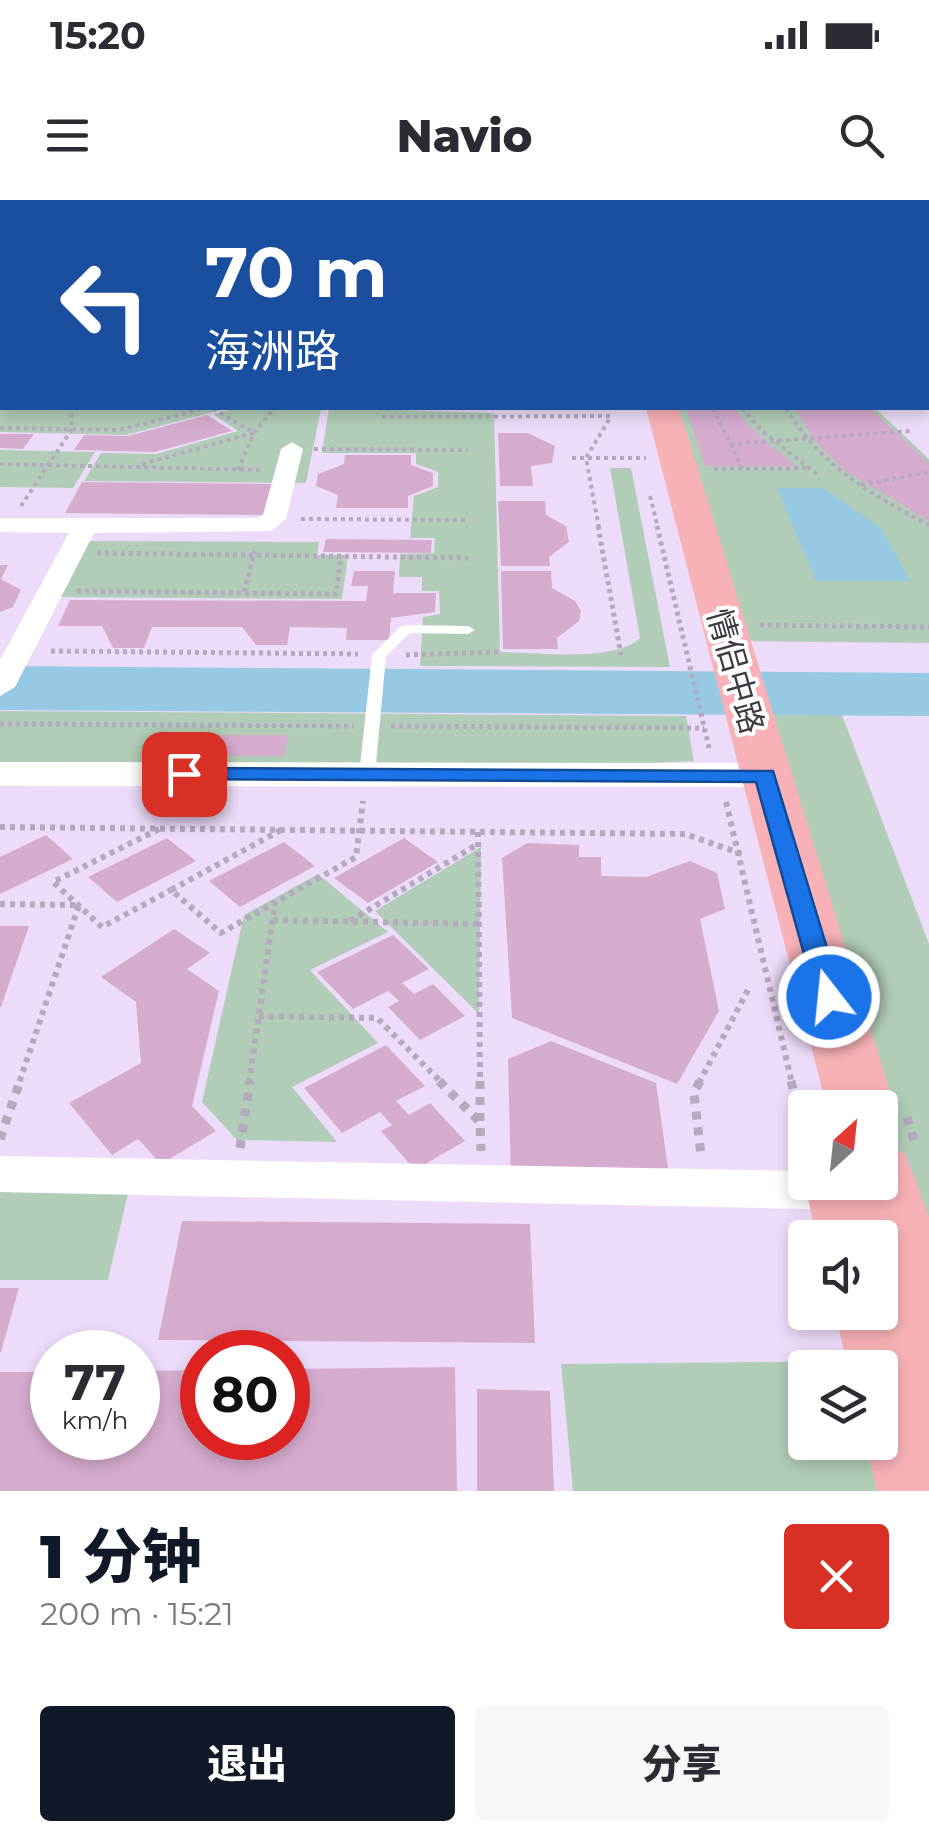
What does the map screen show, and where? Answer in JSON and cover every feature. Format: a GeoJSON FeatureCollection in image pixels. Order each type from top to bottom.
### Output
{"type":"FeatureCollection","features":[{"type":"Feature","properties":{"kind":"highway","name":"情侣中路"},"geometry":{"type":"LineString","coordinates":[[661,410],[649,458],[718,681],[742,785],[753,857],[817,1090]]}},
{"type":"Feature","properties":{"kind":"highway","name":"情侣中路"},"geometry":{"type":"LineString","coordinates":[[742,785],[854,1090]]}},
{"type":"Feature","properties":{"kind":"highway"},"geometry":{"type":"LineString","coordinates":[[858,1200],[929,1346]]}},
{"type":"Feature","properties":{"kind":"highway"},"geometry":{"type":"LineString","coordinates":[[879,1330],[920,1491]]}},
{"type":"Feature","properties":{"kind":"street"},"geometry":{"type":"LineString","coordinates":[[4,525],[268,522],[290,460]]}},
{"type":"Feature","properties":{"kind":"street"},"geometry":{"type":"LineString","coordinates":[[0,688],[86,525]]}},
{"type":"Feature","properties":{"kind":"street"},"geometry":{"type":"LineString","coordinates":[[0,774],[367,775],[742,785]]}},
{"type":"Feature","properties":{"kind":"street"},"geometry":{"type":"LineString","coordinates":[[0,1174],[788,1187]]}},
{"type":"Feature","properties":{"kind":"lane"},"geometry":{"type":"LineString","coordinates":[[367,775],[379,655],[406,630],[468,630]]}},
{"type":"Feature","properties":{"kind":"path"},"geometry":{"type":"LineString","coordinates":[[4,525],[72,429],[71,410]]}},
{"type":"Feature","properties":{"kind":"path"},"geometry":{"type":"LineString","coordinates":[[187,410],[195,411]]}},
{"type":"Feature","properties":{"kind":"path"},"geometry":{"type":"LineString","coordinates":[[0,428],[119,430],[200,410]]}},
{"type":"Feature","properties":{"kind":"path"},"geometry":{"type":"LineString","coordinates":[[213,410],[254,433]]}},
{"type":"Feature","properties":{"kind":"path"},"geometry":{"type":"LineString","coordinates":[[238,470],[254,433],[273,410]]}},
{"type":"Feature","properties":{"kind":"path"},"geometry":{"type":"LineString","coordinates":[[714,410],[742,468]]}},
{"type":"Feature","properties":{"kind":"path"},"geometry":{"type":"LineString","coordinates":[[744,410],[773,441],[818,475]]}},
{"type":"Feature","properties":{"kind":"path"},"geometry":{"type":"LineString","coordinates":[[787,410],[805,437],[860,486],[929,525]]}},
{"type":"Feature","properties":{"kind":"path"},"geometry":{"type":"LineString","coordinates":[[382,418],[610,416],[586,458],[621,655]]}},
{"type":"Feature","properties":{"kind":"path"},"geometry":{"type":"LineString","coordinates":[[730,444],[910,431]]}},
{"type":"Feature","properties":{"kind":"path"},"geometry":{"type":"LineString","coordinates":[[131,467],[254,433]]}},
{"type":"Feature","properties":{"kind":"path"},"geometry":{"type":"LineString","coordinates":[[0,464],[238,470],[290,460],[468,450]]}},
{"type":"Feature","properties":{"kind":"path"},"geometry":{"type":"LineString","coordinates":[[572,458],[649,458],[742,468],[808,468]]}},
{"type":"Feature","properties":{"kind":"path"},"geometry":{"type":"LineString","coordinates":[[649,458],[718,681],[929,627]]}},
{"type":"Feature","properties":{"kind":"path"},"geometry":{"type":"LineString","coordinates":[[860,486],[929,472]]}},
{"type":"Feature","properties":{"kind":"path"},"geometry":{"type":"LineString","coordinates":[[244,593],[268,522],[468,520]]}},
{"type":"Feature","properties":{"kind":"path"},"geometry":{"type":"LineString","coordinates":[[71,553],[468,558]]}},
{"type":"Feature","properties":{"kind":"path"},"geometry":{"type":"LineString","coordinates":[[51,591],[336,594],[341,556]]}},
{"type":"Feature","properties":{"kind":"path"},"geometry":{"type":"LineString","coordinates":[[18,654],[499,652]]}},
{"type":"Feature","properties":{"kind":"path"},"geometry":{"type":"LineString","coordinates":[[171,890],[222,933],[356,856],[367,775]]}},
{"type":"Feature","properties":{"kind":"path"},"geometry":{"type":"LineString","coordinates":[[742,785],[753,857],[822,1090]]}},
{"type":"Feature","properties":{"kind":"path"},"geometry":{"type":"LineString","coordinates":[[0,827],[685,834],[753,857]]}},
{"type":"Feature","properties":{"kind":"path"},"geometry":{"type":"LineString","coordinates":[[160,828],[54,882],[102,927],[282,830]]}},
{"type":"Feature","properties":{"kind":"path"},"geometry":{"type":"LineString","coordinates":[[478,832],[481,1184]]}},
{"type":"Feature","properties":{"kind":"path"},"geometry":{"type":"LineString","coordinates":[[348,922],[478,844]]}},
{"type":"Feature","properties":{"kind":"path"},"geometry":{"type":"LineString","coordinates":[[235,1178],[276,902]]}},
{"type":"Feature","properties":{"kind":"path"},"geometry":{"type":"LineString","coordinates":[[0,904],[79,906]]}},
{"type":"Feature","properties":{"kind":"path"},"geometry":{"type":"LineString","coordinates":[[0,1139],[79,906]]}},
{"type":"Feature","properties":{"kind":"path"},"geometry":{"type":"LineString","coordinates":[[273,920],[479,924]]}},
{"type":"Feature","properties":{"kind":"path"},"geometry":{"type":"LineString","coordinates":[[705,1188],[694,1093],[750,986]]}},
{"type":"Feature","properties":{"kind":"path"},"geometry":{"type":"LineString","coordinates":[[259,1016],[377,1018],[480,1122]]}},
{"type":"Feature","properties":{"kind":"green space"},"geometry":{"type":"Polygon","coordinates":[[[0,410],[221,410],[126,435],[0,432],[0,410]]]}},
{"type":"Feature","properties":{"kind":"green space"},"geometry":{"type":"Polygon","coordinates":[[[230,410],[321,410],[306,483],[84,481],[101,453],[156,454],[238,431],[213,414],[230,410]]]}},
{"type":"Feature","properties":{"kind":"green space"},"geometry":{"type":"Polygon","coordinates":[[[329,410],[494,413],[500,652],[594,653],[628,646],[640,638],[610,468],[631,468],[670,667],[420,666],[423,617],[440,614],[439,591],[422,591],[422,577],[399,577],[400,554],[434,553],[435,538],[410,538],[414,496],[438,487],[438,472],[416,464],[416,453],[322,453],[329,410]]]}},
{"type":"Feature","properties":{"kind":"green space"},"geometry":{"type":"Polygon","coordinates":[[[668,410],[877,410],[929,459],[929,643],[736,641],[668,410]]]}},
{"type":"Feature","properties":{"kind":"green space"},"geometry":{"type":"Polygon","coordinates":[[[0,450],[95,452],[73,488],[0,487],[0,450]]]}},
{"type":"Feature","properties":{"kind":"green space"},"geometry":{"type":"Polygon","coordinates":[[[87,541],[319,542],[317,555],[348,555],[342,599],[60,597],[87,541]]]}},
{"type":"Feature","properties":{"kind":"green space"},"geometry":{"type":"Polygon","coordinates":[[[0,711],[686,716],[694,761],[390,775],[0,774],[0,711]]]}},
{"type":"Feature","properties":{"kind":"green space"},"geometry":{"type":"Polygon","coordinates":[[[756,715],[842,715],[929,944],[929,1290],[898,1188],[898,1090],[874,1090],[756,715]]]}},
{"type":"Feature","properties":{"kind":"green space"},"geometry":{"type":"Polygon","coordinates":[[[481,847],[479,1014],[375,911],[481,847]]]}},
{"type":"Feature","properties":{"kind":"green space"},"geometry":{"type":"Polygon","coordinates":[[[318,874],[388,932],[310,970],[378,1043],[292,1087],[337,1142],[237,1140],[202,1102],[244,915],[318,874]]]}},
{"type":"Feature","properties":{"kind":"green space"},"geometry":{"type":"Polygon","coordinates":[[[0,1192],[128,1193],[108,1280],[0,1280],[0,1192]]]}},
{"type":"Feature","properties":{"kind":"green space"},"geometry":{"type":"Polygon","coordinates":[[[788,1362],[788,1460],[888,1460],[901,1491],[573,1491],[561,1364],[788,1362]]]}},
{"type":"Feature","properties":{"kind":"water"},"geometry":{"type":"Polygon","coordinates":[[[777,488],[823,488],[881,528],[910,581],[816,581],[777,488]]]}},
{"type":"Feature","properties":{"kind":"water"},"geometry":{"type":"Polygon","coordinates":[[[0,666],[929,673],[929,716],[0,710],[0,666]]]}},
{"type":"Feature","properties":{"kind":"building"},"geometry":{"type":"Polygon","coordinates":[[[687,410],[736,410],[763,440],[797,466],[705,466],[687,410]]]}},
{"type":"Feature","properties":{"kind":"building"},"geometry":{"type":"Polygon","coordinates":[[[796,410],[872,410],[929,463],[929,521],[844,470],[815,441],[796,410]]]}},
{"type":"Feature","properties":{"kind":"building"},"geometry":{"type":"Polygon","coordinates":[[[207,415],[232,431],[155,452],[74,450],[84,435],[128,436],[207,415]]]}},
{"type":"Feature","properties":{"kind":"building"},"geometry":{"type":"Polygon","coordinates":[[[498,433],[528,433],[555,446],[552,463],[531,466],[533,486],[500,486],[498,433]]]}},
{"type":"Feature","properties":{"kind":"building"},"geometry":{"type":"Polygon","coordinates":[[[0,434],[34,434],[23,449],[0,448],[0,434]]]}},
{"type":"Feature","properties":{"kind":"building"},"geometry":{"type":"Polygon","coordinates":[[[345,455],[411,455],[411,465],[433,473],[433,486],[408,496],[408,508],[336,508],[338,495],[316,486],[318,474],[344,464],[345,455]]]}},
{"type":"Feature","properties":{"kind":"building"},"geometry":{"type":"Polygon","coordinates":[[[82,482],[272,484],[263,515],[65,513],[82,482]]]}},
{"type":"Feature","properties":{"kind":"building"},"geometry":{"type":"Polygon","coordinates":[[[498,501],[545,501],[546,515],[566,526],[569,542],[549,557],[550,566],[501,566],[498,501]]]}},
{"type":"Feature","properties":{"kind":"building"},"geometry":{"type":"Polygon","coordinates":[[[326,539],[432,540],[431,553],[323,552],[326,539]]]}},
{"type":"Feature","properties":{"kind":"building"},"geometry":{"type":"Polygon","coordinates":[[[0,565],[8,565],[1,579],[21,590],[13,607],[0,612],[0,565]]]}},
{"type":"Feature","properties":{"kind":"building"},"geometry":{"type":"Polygon","coordinates":[[[354,571],[395,571],[393,593],[436,593],[435,612],[391,618],[389,640],[346,640],[347,628],[290,627],[287,645],[256,645],[242,627],[152,627],[144,648],[113,648],[102,626],[58,626],[70,600],[366,601],[368,586],[351,586],[354,571]]]}},
{"type":"Feature","properties":{"kind":"building"},"geometry":{"type":"Polygon","coordinates":[[[501,571],[551,571],[552,588],[575,601],[581,611],[579,621],[557,638],[558,649],[503,649],[501,571]]]}},
{"type":"Feature","properties":{"kind":"building"},"geometry":{"type":"Polygon","coordinates":[[[164,735],[288,735],[284,756],[158,756],[164,735]]]}},
{"type":"Feature","properties":{"kind":"building"},"geometry":{"type":"Polygon","coordinates":[[[46,835],[73,859],[0,894],[0,857],[46,835]]]}},
{"type":"Feature","properties":{"kind":"building"},"geometry":{"type":"Polygon","coordinates":[[[167,838],[196,861],[117,902],[88,877],[167,838]]]}},
{"type":"Feature","properties":{"kind":"building"},"geometry":{"type":"Polygon","coordinates":[[[404,838],[438,862],[368,903],[334,878],[404,838]]]}},
{"type":"Feature","properties":{"kind":"building"},"geometry":{"type":"Polygon","coordinates":[[[284,842],[315,866],[240,907],[209,881],[284,842]]]}},
{"type":"Feature","properties":{"kind":"building"},"geometry":{"type":"Polygon","coordinates":[[[527,843],[579,845],[579,857],[601,857],[601,876],[646,877],[690,861],[717,873],[725,909],[700,919],[719,1011],[677,1084],[512,1018],[502,858],[527,843]]]}},
{"type":"Feature","properties":{"kind":"building"},"geometry":{"type":"Polygon","coordinates":[[[0,926],[29,926],[1,1007],[0,1007],[0,926]]]}},
{"type":"Feature","properties":{"kind":"building"},"geometry":{"type":"Polygon","coordinates":[[[174,929],[210,953],[187,969],[219,991],[192,1106],[216,1131],[161,1164],[138,1139],[112,1155],[69,1103],[141,1063],[136,1002],[101,977],[174,929]]]}},
{"type":"Feature","properties":{"kind":"building"},"geometry":{"type":"Polygon","coordinates":[[[393,935],[429,969],[402,983],[414,994],[433,984],[465,1016],[420,1040],[388,1007],[399,1001],[388,991],[353,1009],[317,972],[393,935]]]}},
{"type":"Feature","properties":{"kind":"building"},"geometry":{"type":"Polygon","coordinates":[[[551,1041],[656,1083],[670,1182],[511,1181],[508,1059],[551,1041]]]}},
{"type":"Feature","properties":{"kind":"building"},"geometry":{"type":"Polygon","coordinates":[[[386,1045],[425,1086],[396,1101],[409,1115],[430,1103],[465,1141],[415,1170],[381,1131],[392,1125],[380,1112],[342,1133],[304,1088],[386,1045]]]}},
{"type":"Feature","properties":{"kind":"building"},"geometry":{"type":"Polygon","coordinates":[[[182,1221],[530,1224],[535,1343],[310,1341],[310,1330],[180,1330],[180,1340],[160,1340],[182,1221]]]}},
{"type":"Feature","properties":{"kind":"building"},"geometry":{"type":"Polygon","coordinates":[[[0,1288],[19,1288],[1,1352],[0,1352],[0,1288]]]}},
{"type":"Feature","properties":{"kind":"building"},"geometry":{"type":"Polygon","coordinates":[[[455,1367],[457,1491],[0,1491],[0,1372],[30,1372],[30,1460],[160,1460],[160,1371],[180,1370],[180,1460],[310,1460],[310,1369],[455,1367]]]}},
{"type":"Feature","properties":{"kind":"building"},"geometry":{"type":"Polygon","coordinates":[[[477,1389],[550,1391],[554,1491],[477,1491],[477,1389]]]}},
{"type":"Feature","properties":{"kind":"route"},"geometry":{"type":"LineString","coordinates":[[184,774],[765,776],[829,997]]}}]}
